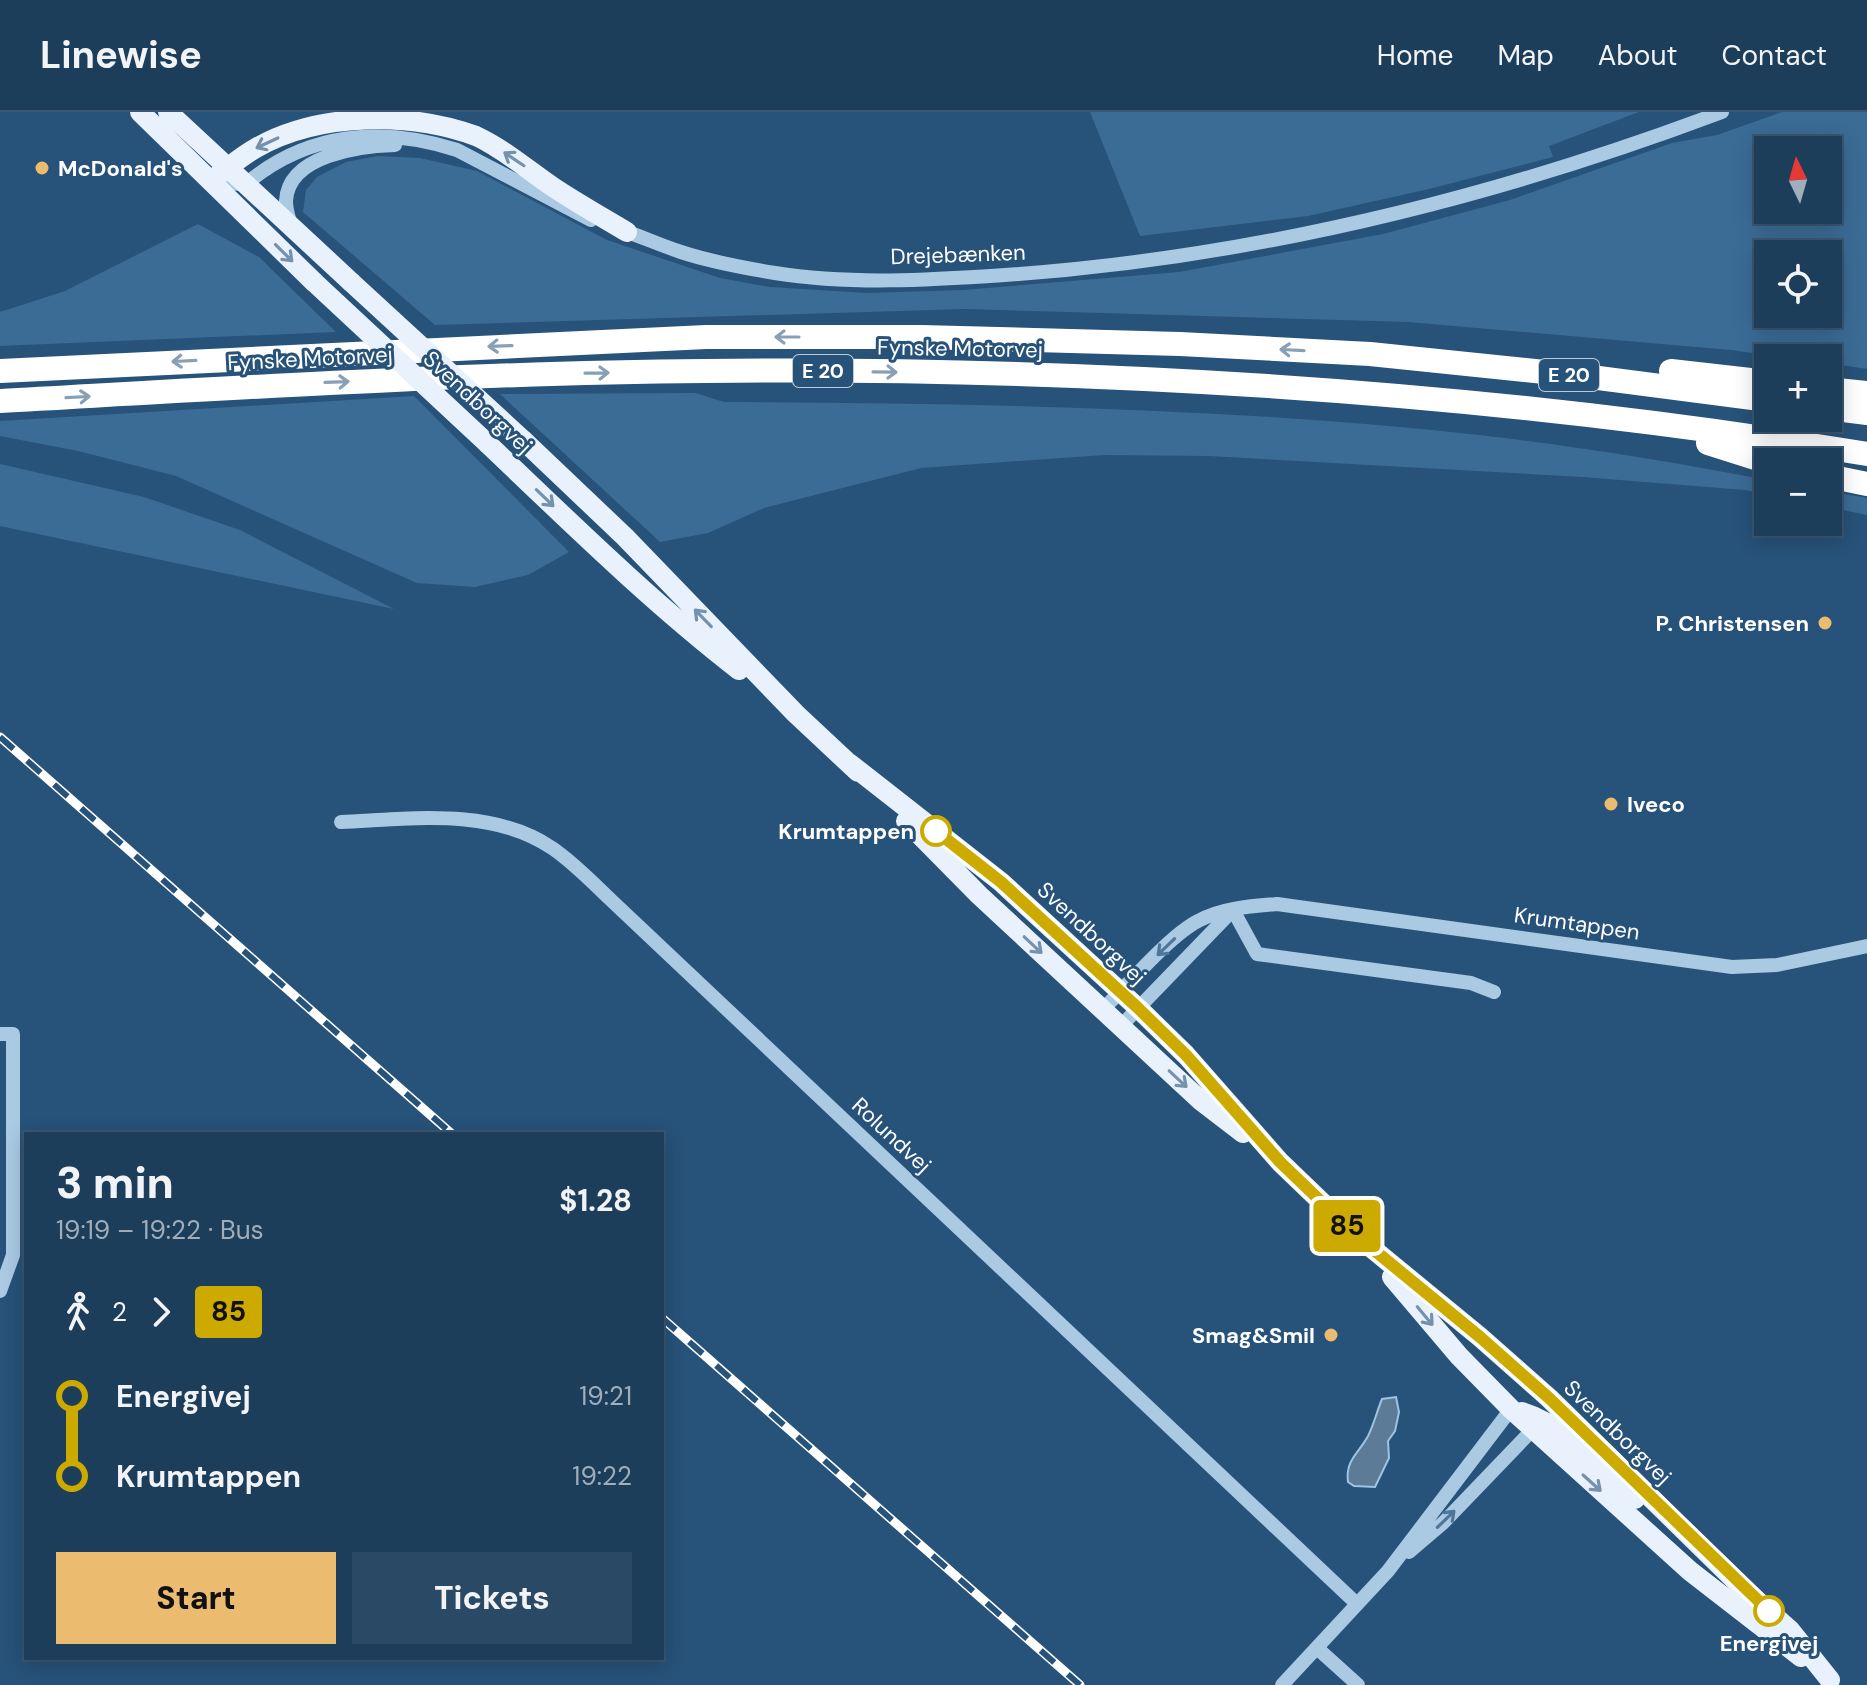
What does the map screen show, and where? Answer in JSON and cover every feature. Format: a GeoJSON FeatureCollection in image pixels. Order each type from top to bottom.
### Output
{"type":"FeatureCollection","features":[{"type":"Feature","properties":{"kind":"highway","name":"Fynske Motorvej"},"geometry":{"type":"LineString","coordinates":[[0,371],[706,337],[952,337],[1370,354],[1583,376],[1754,398]]}},
{"type":"Feature","properties":{"kind":"highway"},"geometry":{"type":"LineString","coordinates":[[1370,354],[1556,358],[1754,380]]}},
{"type":"Feature","properties":{"kind":"highway","name":"Fynske Motorvej"},"geometry":{"type":"LineString","coordinates":[[0,401],[509,375],[706,371],[1042,375],[1277,387],[1512,407],[1867,454]]}},
{"type":"Feature","properties":{"kind":"highway"},"geometry":{"type":"LineString","coordinates":[[1842,390],[1867,393]]}},
{"type":"Feature","properties":{"kind":"highway"},"geometry":{"type":"LineString","coordinates":[[1842,410],[1867,413]]}},
{"type":"Feature","properties":{"kind":"highway"},"geometry":{"type":"LineString","coordinates":[[1644,424],[1754,458]]}},
{"type":"Feature","properties":{"kind":"highway"},"geometry":{"type":"LineString","coordinates":[[1842,479],[1867,484]]}},
{"type":"Feature","properties":{"kind":"main road","name":"Svendborgvej"},"geometry":{"type":"LineString","coordinates":[[140,112],[314,282],[618,568],[686,629],[796,714]]}},
{"type":"Feature","properties":{"kind":"main road","name":"Svendborgvej"},"geometry":{"type":"LineString","coordinates":[[168,112],[625,537],[796,714],[849,763],[979,895],[1200,1100],[1280,1162]]}},
{"type":"Feature","properties":{"kind":"main road"},"geometry":{"type":"LineString","coordinates":[[213,182],[228,167],[257,147],[290,132],[359,118],[429,121],[489,143],[566,196],[627,232]]}},
{"type":"Feature","properties":{"kind":"main road","name":"Svendborgvej"},"geometry":{"type":"LineString","coordinates":[[849,763],[1001,882],[1138,1008],[1186,1055],[1280,1162],[1357,1236],[1549,1398],[1747,1592],[1790,1630],[1832,1682]]}},
{"type":"Feature","properties":{"kind":"main road","name":"Svendborgvej"},"geometry":{"type":"LineString","coordinates":[[1357,1236],[1459,1356],[1511,1409],[1539,1424],[1690,1571],[1832,1682]]}},
{"type":"Feature","properties":{"kind":"main road"},"geometry":{"type":"LineString","coordinates":[[1539,1424],[1747,1592]]}},
{"type":"Feature","properties":{"kind":"street","name":"Drejebænken"},"geometry":{"type":"LineString","coordinates":[[246,184],[264,168],[297,153],[352,136],[392,136],[437,143],[482,161],[586,218],[684,253],[776,273],[828,278],[952,278],[1088,269],[1235,249],[1415,210],[1575,164],[1722,112]]}},
{"type":"Feature","properties":{"kind":"street"},"geometry":{"type":"LineString","coordinates":[[291,227],[287,193],[299,173],[318,159],[349,149],[437,143]]}},
{"type":"Feature","properties":{"kind":"street"},"geometry":{"type":"LineString","coordinates":[[213,182],[246,184]]}},
{"type":"Feature","properties":{"kind":"street","name":"Rolundvej"},"geometry":{"type":"LineString","coordinates":[[341,822],[477,821],[521,832],[552,848],[612,901],[1357,1604]]}},
{"type":"Feature","properties":{"kind":"street","name":"Krumtappen"},"geometry":{"type":"LineString","coordinates":[[1103,1009],[1175,938],[1198,921],[1233,910],[1277,904],[1732,967],[1777,965],[1867,946]]}},
{"type":"Feature","properties":{"kind":"street"},"geometry":{"type":"LineString","coordinates":[[1121,1026],[1233,910],[1257,954],[1471,983],[1494,992]]}},
{"type":"Feature","properties":{"kind":"street"},"geometry":{"type":"LineString","coordinates":[[0,1034],[13,1034],[13,1255],[0,1291]]}},
{"type":"Feature","properties":{"kind":"street"},"geometry":{"type":"LineString","coordinates":[[1282,1685],[1388,1571],[1443,1523],[1539,1424],[1549,1398]]}},
{"type":"Feature","properties":{"kind":"street"},"geometry":{"type":"LineString","coordinates":[[1388,1571],[1511,1409]]}},
{"type":"Feature","properties":{"kind":"street"},"geometry":{"type":"LineString","coordinates":[[1317,1648],[1358,1685]]}},
{"type":"Feature","properties":{"kind":"shaded area"},"geometry":{"type":"Polygon","coordinates":[[[1090,112],[1639,112],[1549,146],[1553,157],[1429,189],[1308,216],[1140,236],[1090,112]]]}},
{"type":"Feature","properties":{"kind":"shaded area"},"geometry":{"type":"Polygon","coordinates":[[[1782,112],[1867,112],[1867,369],[1842,365],[1842,344],[1754,344],[1754,353],[1408,322],[965,309],[435,325],[303,212],[306,190],[317,177],[346,162],[377,156],[420,158],[477,171],[607,240],[720,278],[770,287],[867,293],[963,290],[1179,272],[1383,234],[1510,200],[1672,143],[1717,135],[1782,112]]]}},
{"type":"Feature","properties":{"kind":"shaded area"},"geometry":{"type":"Polygon","coordinates":[[[198,224],[259,257],[336,332],[0,346],[0,312],[65,291],[198,224]]]}},
{"type":"Feature","properties":{"kind":"shaded area"},"geometry":{"type":"Polygon","coordinates":[[[696,393],[724,402],[1078,408],[1344,422],[1517,440],[1685,465],[1754,477],[1754,492],[1582,477],[1209,456],[1104,455],[921,468],[764,508],[708,533],[660,542],[500,394],[696,393]]]}},
{"type":"Feature","properties":{"kind":"shaded area"},"geometry":{"type":"Polygon","coordinates":[[[414,396],[569,552],[528,575],[475,587],[417,583],[176,476],[78,451],[0,436],[0,421],[414,396]]]}},
{"type":"Feature","properties":{"kind":"shaded area"},"geometry":{"type":"Polygon","coordinates":[[[0,464],[144,497],[240,530],[394,609],[0,526],[0,464]]]}},
{"type":"Feature","properties":{"kind":"shaded area"},"geometry":{"type":"Polygon","coordinates":[[[1842,494],[1867,498],[1867,515],[1842,510],[1842,494]]]}},
{"type":"Feature","properties":{"kind":"shaded area"},"geometry":{"type":"Polygon","coordinates":[[[1396,1397],[1399,1412],[1395,1431],[1388,1441],[1389,1458],[1375,1487],[1354,1486],[1348,1482],[1351,1462],[1368,1436],[1382,1399],[1396,1397]]]}},
{"type":"Feature","properties":{"kind":"railway"},"geometry":{"type":"LineString","coordinates":[[0,737],[450,1132]]}},
{"type":"Feature","properties":{"kind":"railway"},"geometry":{"type":"LineString","coordinates":[[664,1320],[1080,1685]]}},
{"type":"Feature","properties":{"kind":"bus line","name":"85"},"geometry":{"type":"LineString","coordinates":[[936,831],[1001,882],[1138,1008],[1186,1055],[1280,1162],[1357,1236],[1549,1398],[1769,1611]]}},
{"type":"Feature","properties":{"kind":"place","name":"McDonald's"},"geometry":{"type":"Point","coordinates":[42,168]}},
{"type":"Feature","properties":{"kind":"place","name":"P. Christensen"},"geometry":{"type":"Point","coordinates":[1825,623]}},
{"type":"Feature","properties":{"kind":"place","name":"Iveco"},"geometry":{"type":"Point","coordinates":[1611,804]}},
{"type":"Feature","properties":{"kind":"place","name":"Krumtappen"},"geometry":{"type":"Point","coordinates":[936,831]}},
{"type":"Feature","properties":{"kind":"place","name":"Smag&Smil"},"geometry":{"type":"Point","coordinates":[1331,1335]}},
{"type":"Feature","properties":{"kind":"place","name":"Energivej"},"geometry":{"type":"Point","coordinates":[1769,1611]}}]}
